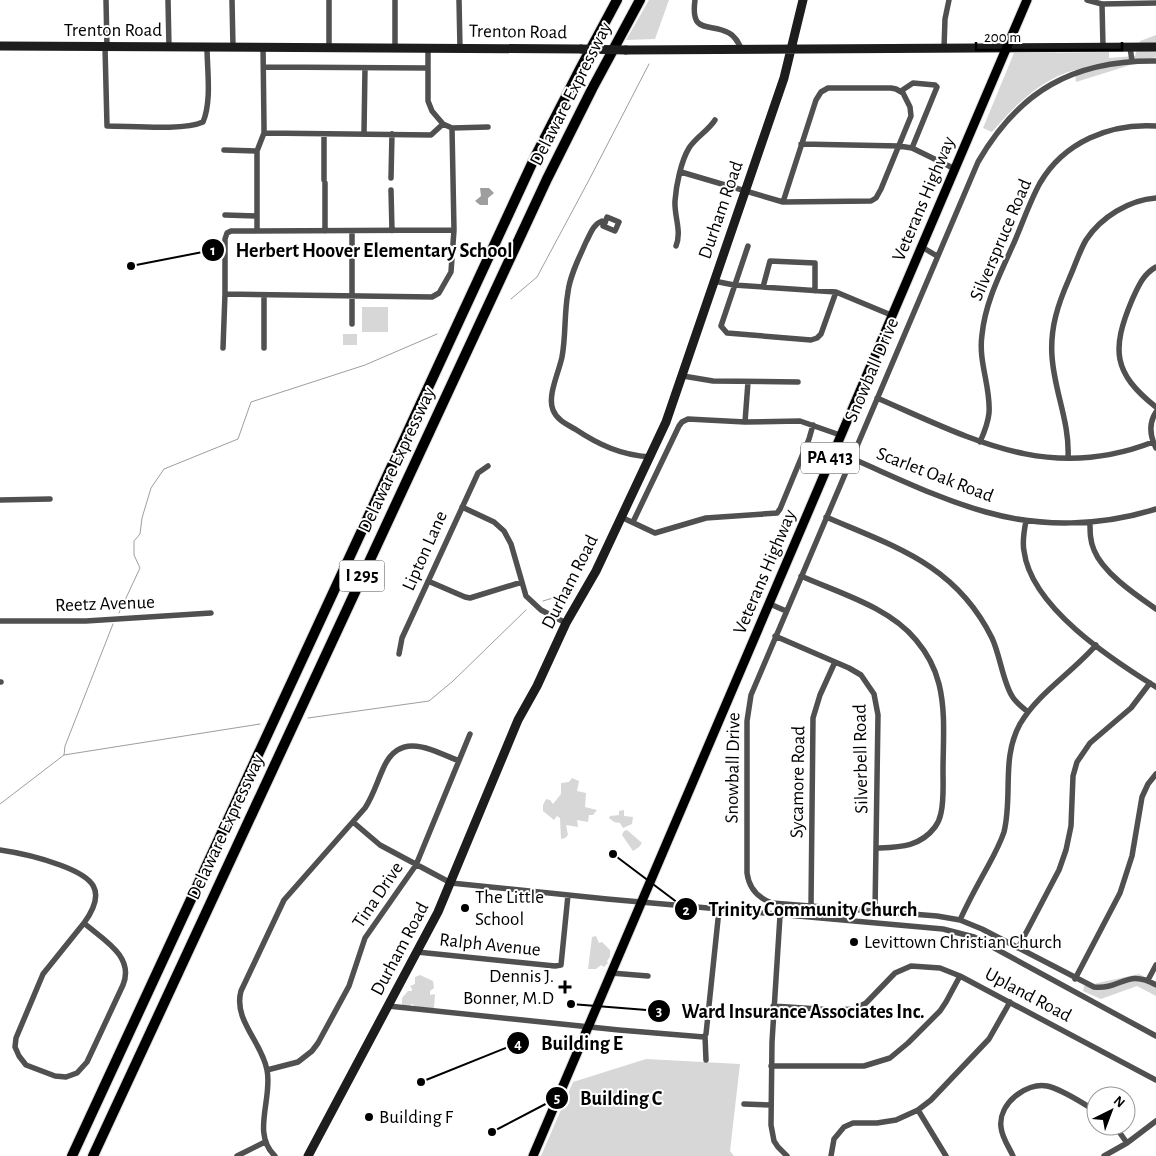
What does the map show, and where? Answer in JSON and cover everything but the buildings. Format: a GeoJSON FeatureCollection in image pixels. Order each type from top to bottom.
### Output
{"type":"FeatureCollection","features":[{"type":"Feature","properties":{"kind":"highway","name":"Delaware Expressway"},"geometry":{"type":"LineString","coordinates":[[72,1156],[523,183],[568,92],[617,0]]}},
{"type":"Feature","properties":{"kind":"highway","name":"Delaware Expressway"},"geometry":{"type":"LineString","coordinates":[[93,1156],[547,179],[640,0]]}},
{"type":"Feature","properties":{"kind":"main road","name":"Durham Road"},"geometry":{"type":"LineString","coordinates":[[308,1156],[417,952],[451,882],[518,720],[537,686],[566,623],[596,571],[672,407],[784,78],[803,0]]}},
{"type":"Feature","properties":{"kind":"main road","name":"Veterans Highway"},"geometry":{"type":"LineString","coordinates":[[533,1156],[1027,0]]}},
{"type":"Feature","properties":{"kind":"main road","name":"Trenton Road"},"geometry":{"type":"LineString","coordinates":[[0,46],[263,46],[626,50],[1156,47]]}},
{"type":"Feature","properties":{"kind":"street"},"geometry":{"type":"LineString","coordinates":[[106,0],[107,126],[178,127],[195,126],[202,122],[206,114],[207,47]]}},
{"type":"Feature","properties":{"kind":"street"},"geometry":{"type":"LineString","coordinates":[[168,0],[168,47]]}},
{"type":"Feature","properties":{"kind":"street"},"geometry":{"type":"LineString","coordinates":[[232,0],[233,47]]}},
{"type":"Feature","properties":{"kind":"street"},"geometry":{"type":"LineString","coordinates":[[329,0],[329,47]]}},
{"type":"Feature","properties":{"kind":"street"},"geometry":{"type":"LineString","coordinates":[[395,0],[395,47]]}},
{"type":"Feature","properties":{"kind":"street"},"geometry":{"type":"LineString","coordinates":[[459,0],[460,48]]}},
{"type":"Feature","properties":{"kind":"street"},"geometry":{"type":"LineString","coordinates":[[695,0],[695,15],[698,22],[704,27],[729,33],[741,48]]}},
{"type":"Feature","properties":{"kind":"street"},"geometry":{"type":"LineString","coordinates":[[944,48],[945,19],[949,0]]}},
{"type":"Feature","properties":{"kind":"street"},"geometry":{"type":"LineString","coordinates":[[1087,0],[1102,4],[1156,3]]}},
{"type":"Feature","properties":{"kind":"street"},"geometry":{"type":"LineString","coordinates":[[1102,4],[1103,47]]}},
{"type":"Feature","properties":{"kind":"street"},"geometry":{"type":"LineString","coordinates":[[257,231],[257,151],[264,133],[263,46]]}},
{"type":"Feature","properties":{"kind":"street"},"geometry":{"type":"LineString","coordinates":[[1130,47],[1132,61]]}},
{"type":"Feature","properties":{"kind":"street"},"geometry":{"type":"LineString","coordinates":[[428,48],[429,107],[443,124],[452,128],[488,127]]}},
{"type":"Feature","properties":{"kind":"street","name":"Snowball Drive"},"geometry":{"type":"LineString","coordinates":[[1148,980],[1137,977],[1129,978],[1101,988],[1094,988],[982,929],[960,920],[937,916],[776,904],[766,901],[756,893],[747,878],[748,721],[749,702],[756,680],[978,162],[990,141],[1013,114],[1036,94],[1052,84],[1076,73],[1104,64],[1156,61]]}},
{"type":"Feature","properties":{"kind":"street"},"geometry":{"type":"LineString","coordinates":[[264,67],[428,68]]}},
{"type":"Feature","properties":{"kind":"street"},"geometry":{"type":"LineString","coordinates":[[364,133],[365,68]]}},
{"type":"Feature","properties":{"kind":"street"},"geometry":{"type":"LineString","coordinates":[[901,91],[913,83],[935,85],[937,87],[912,148]]}},
{"type":"Feature","properties":{"kind":"street"},"geometry":{"type":"LineString","coordinates":[[681,172],[782,202],[871,201],[878,195],[881,189],[910,120],[911,113],[906,97],[901,91],[891,88],[824,90],[821,92],[816,100],[782,202]]}},
{"type":"Feature","properties":{"kind":"street"},"geometry":{"type":"LineString","coordinates":[[676,246],[679,232],[675,199],[681,172],[689,148],[707,131],[714,120]]}},
{"type":"Feature","properties":{"kind":"street"},"geometry":{"type":"LineString","coordinates":[[264,133],[431,135],[443,124]]}},
{"type":"Feature","properties":{"kind":"street","name":"Silverspruce Road"},"geometry":{"type":"LineString","coordinates":[[980,442],[988,424],[989,408],[989,398],[982,362],[981,336],[993,292],[1038,186],[1061,158],[1084,140],[1108,130],[1126,126],[1156,126]]}},
{"type":"Feature","properties":{"kind":"street"},"geometry":{"type":"LineString","coordinates":[[226,294],[432,297],[439,292],[451,272],[454,230],[452,128]]}},
{"type":"Feature","properties":{"kind":"street"},"geometry":{"type":"LineString","coordinates":[[324,134],[325,231]]}},
{"type":"Feature","properties":{"kind":"street"},"geometry":{"type":"LineString","coordinates":[[391,178],[392,134]]}},
{"type":"Feature","properties":{"kind":"street"},"geometry":{"type":"LineString","coordinates":[[801,144],[899,146],[912,148],[955,169]]}},
{"type":"Feature","properties":{"kind":"street"},"geometry":{"type":"LineString","coordinates":[[224,150],[257,151]]}},
{"type":"Feature","properties":{"kind":"street"},"geometry":{"type":"LineString","coordinates":[[391,190],[392,231]]}},
{"type":"Feature","properties":{"kind":"street"},"geometry":{"type":"LineString","coordinates":[[1068,458],[1066,424],[1054,377],[1052,356],[1052,332],[1058,307],[1080,251],[1098,225],[1123,207],[1138,201],[1156,198]]}},
{"type":"Feature","properties":{"kind":"street"},"geometry":{"type":"LineString","coordinates":[[225,215],[257,216]]}},
{"type":"Feature","properties":{"kind":"street"},"geometry":{"type":"LineString","coordinates":[[605,223],[600,222],[594,228],[571,278],[567,294],[566,336],[551,402],[554,412],[560,420],[591,440],[613,450],[650,457]]}},
{"type":"Feature","properties":{"kind":"street"},"geometry":{"type":"LineString","coordinates":[[223,348],[226,294],[225,239],[227,233],[231,231],[454,230]]}},
{"type":"Feature","properties":{"kind":"street"},"geometry":{"type":"LineString","coordinates":[[352,231],[352,324]]}},
{"type":"Feature","properties":{"kind":"street"},"geometry":{"type":"LineString","coordinates":[[748,246],[721,326],[726,333],[812,340],[821,334],[836,292]]}},
{"type":"Feature","properties":{"kind":"street"},"geometry":{"type":"LineString","coordinates":[[922,248],[938,256]]}},
{"type":"Feature","properties":{"kind":"street"},"geometry":{"type":"LineString","coordinates":[[763,287],[770,261],[815,263],[815,291]]}},
{"type":"Feature","properties":{"kind":"street"},"geometry":{"type":"LineString","coordinates":[[1156,267],[1143,277],[1129,308],[1120,333],[1119,353],[1122,369],[1130,383],[1156,407]]}},
{"type":"Feature","properties":{"kind":"street"},"geometry":{"type":"LineString","coordinates":[[714,281],[734,285],[836,292],[892,315]]}},
{"type":"Feature","properties":{"kind":"street"},"geometry":{"type":"LineString","coordinates":[[264,296],[264,348]]}},
{"type":"Feature","properties":{"kind":"street"},"geometry":{"type":"LineString","coordinates":[[683,376],[748,382],[798,382]]}},
{"type":"Feature","properties":{"kind":"street"},"geometry":{"type":"LineString","coordinates":[[745,422],[748,382]]}},
{"type":"Feature","properties":{"kind":"street"},"geometry":{"type":"LineString","coordinates":[[877,398],[980,442],[1018,454],[1052,458],[1102,456],[1153,442]]}},
{"type":"Feature","properties":{"kind":"street"},"geometry":{"type":"LineString","coordinates":[[1156,412],[1151,423],[1150,432],[1156,448]]}},
{"type":"Feature","properties":{"kind":"street"},"geometry":{"type":"LineString","coordinates":[[633,522],[682,422],[688,419],[800,422],[840,435]]}},
{"type":"Feature","properties":{"kind":"street"},"geometry":{"type":"LineString","coordinates":[[621,517],[655,533],[706,518],[777,513],[813,425]]}},
{"type":"Feature","properties":{"kind":"street","name":"Scarlet Oak Road"},"geometry":{"type":"LineString","coordinates":[[851,458],[956,503],[1026,521],[1090,522],[1124,518],[1156,509]]}},
{"type":"Feature","properties":{"kind":"street","name":"Lipton Lane"},"geometry":{"type":"LineString","coordinates":[[400,654],[402,638],[462,507],[478,473],[488,466]]}},
{"type":"Feature","properties":{"kind":"street"},"geometry":{"type":"LineString","coordinates":[[0,500],[50,499]]}},
{"type":"Feature","properties":{"kind":"street"},"geometry":{"type":"LineString","coordinates":[[462,507],[494,522],[504,530],[511,544],[526,596],[541,610],[566,623]]}},
{"type":"Feature","properties":{"kind":"street"},"geometry":{"type":"LineString","coordinates":[[826,517],[912,554],[934,568],[954,585],[975,610],[992,639],[1012,698],[1028,712]]}},
{"type":"Feature","properties":{"kind":"street"},"geometry":{"type":"LineString","coordinates":[[1018,948],[1059,870],[1066,850],[1071,826],[1073,776],[1076,762],[1090,743],[1131,708],[1153,685],[1096,645],[1054,608],[1033,579],[1028,568],[1024,551],[1026,521]]}},
{"type":"Feature","properties":{"kind":"street"},"geometry":{"type":"LineString","coordinates":[[1090,522],[1091,542],[1094,551],[1103,565],[1126,587],[1155,607]]}},
{"type":"Feature","properties":{"kind":"street"},"geometry":{"type":"LineString","coordinates":[[801,576],[873,607],[902,626],[918,642],[928,656],[939,684],[943,707],[942,804],[940,817],[937,824],[926,837],[912,845],[877,848]]}},
{"type":"Feature","properties":{"kind":"street"},"geometry":{"type":"LineString","coordinates":[[428,581],[470,598],[522,582]]}},
{"type":"Feature","properties":{"kind":"street"},"geometry":{"type":"LineString","coordinates":[[770,604],[786,611]]}},
{"type":"Feature","properties":{"kind":"street","name":"Reetz Avenue"},"geometry":{"type":"LineString","coordinates":[[0,621],[86,620],[211,613]]}},
{"type":"Feature","properties":{"kind":"street","name":"Silverbell Road"},"geometry":{"type":"LineString","coordinates":[[775,636],[861,675],[871,688],[877,705],[876,912]]}},
{"type":"Feature","properties":{"kind":"street"},"geometry":{"type":"LineString","coordinates":[[960,920],[1001,839],[1007,810],[1010,752],[1015,735],[1028,712],[1080,663],[1096,645]]}},
{"type":"Feature","properties":{"kind":"street","name":"Sycamore Road"},"geometry":{"type":"LineString","coordinates":[[811,907],[813,718],[820,695],[835,662]]}},
{"type":"Feature","properties":{"kind":"street","name":"Tina Drive"},"geometry":{"type":"LineString","coordinates":[[267,1070],[298,1062],[316,1046],[349,986],[365,938],[416,865],[470,734]]}},
{"type":"Feature","properties":{"kind":"street"},"geometry":{"type":"LineString","coordinates":[[275,1156],[265,1142],[264,1121],[269,1089],[267,1070],[259,1046],[242,1018],[239,1005],[240,991],[281,904],[370,800],[387,760],[400,749],[418,746],[459,761]]}},
{"type":"Feature","properties":{"kind":"street"},"geometry":{"type":"LineString","coordinates":[[1075,979],[1120,893],[1132,856],[1142,797],[1148,784],[1156,774]]}},
{"type":"Feature","properties":{"kind":"street"},"geometry":{"type":"LineString","coordinates":[[353,822],[380,845],[451,882],[964,933],[993,946],[1156,1036]]}},
{"type":"Feature","properties":{"kind":"street"},"geometry":{"type":"LineString","coordinates":[[0,850],[47,860],[85,876],[92,884],[96,899],[92,913],[42,974],[16,1038],[17,1052],[23,1062],[43,1072],[60,1077],[71,1076],[85,1066],[124,985],[126,976],[125,964],[119,953],[84,923]]}},
{"type":"Feature","properties":{"kind":"street","name":"Ralph Avenue"},"geometry":{"type":"LineString","coordinates":[[417,952],[555,966],[561,965],[568,895]]}},
{"type":"Feature","properties":{"kind":"street"},"geometry":{"type":"LineString","coordinates":[[706,1060],[705,1036],[719,910]]}},
{"type":"Feature","properties":{"kind":"street"},"geometry":{"type":"LineString","coordinates":[[780,916],[773,1006],[771,1105],[772,1136],[778,1147],[787,1156]]}},
{"type":"Feature","properties":{"kind":"street"},"geometry":{"type":"LineString","coordinates":[[1156,965],[1148,980],[1156,985]]}},
{"type":"Feature","properties":{"kind":"street","name":"Upland Road"},"geometry":{"type":"LineString","coordinates":[[773,1006],[834,1010],[855,1009],[866,1002],[895,973],[911,966],[940,968],[960,976],[1156,1080]]}},
{"type":"Feature","properties":{"kind":"street"},"geometry":{"type":"LineString","coordinates":[[611,973],[648,976]]}},
{"type":"Feature","properties":{"kind":"street"},"geometry":{"type":"LineString","coordinates":[[771,1066],[864,1066],[890,1058],[940,1011],[960,976]]}},
{"type":"Feature","properties":{"kind":"street"},"geometry":{"type":"LineString","coordinates":[[831,1156],[834,1139],[844,1127],[853,1124],[889,1121],[918,1110],[931,1100],[989,1039],[1010,1002]]}},
{"type":"Feature","properties":{"kind":"street"},"geometry":{"type":"LineString","coordinates":[[388,1006],[588,1027],[694,1037],[705,1036]]}},
{"type":"Feature","properties":{"kind":"street"},"geometry":{"type":"LineString","coordinates":[[1013,1156],[1002,1134],[1000,1123],[1008,1105],[1023,1090],[1035,1085],[1051,1087],[1086,1106]]}},
{"type":"Feature","properties":{"kind":"street"},"geometry":{"type":"LineString","coordinates":[[744,1104],[771,1105]]}},
{"type":"Feature","properties":{"kind":"street"},"geometry":{"type":"LineString","coordinates":[[918,1110],[946,1156]]}},
{"type":"Feature","properties":{"kind":"street"},"geometry":{"type":"LineString","coordinates":[[1104,1156],[1127,1143],[1156,1122]]}},
{"type":"Feature","properties":{"kind":"street"},"geometry":{"type":"LineString","coordinates":[[1122,1136],[1127,1143]]}},
{"type":"Feature","properties":{"kind":"street"},"geometry":{"type":"LineString","coordinates":[[237,1156],[265,1142]]}},
{"type":"Feature","properties":{"kind":"shaded area"},"geometry":{"type":"Polygon","coordinates":[[[649,0],[669,0],[655,39],[626,40],[649,0]]]}},
{"type":"Feature","properties":{"kind":"shaded area"},"geometry":{"type":"Polygon","coordinates":[[[1156,35],[1156,57],[1076,82],[1075,70],[1063,74],[1040,87],[1019,103],[992,132],[983,128],[1014,53],[1109,52],[1109,58],[1135,56],[1140,41],[1156,35]]]}},
{"type":"Feature","properties":{"kind":"shaded area"},"geometry":{"type":"Polygon","coordinates":[[[480,188],[489,188],[494,193],[488,198],[488,205],[480,205],[475,201],[481,196],[480,188]]]}},
{"type":"Feature","properties":{"kind":"shaded area"},"geometry":{"type":"Polygon","coordinates":[[[362,307],[388,307],[388,332],[362,332],[362,307]]]}},
{"type":"Feature","properties":{"kind":"shaded area"},"geometry":{"type":"Polygon","coordinates":[[[343,334],[357,334],[357,345],[343,345],[343,334]]]}},
{"type":"Feature","properties":{"kind":"shaded area"},"geometry":{"type":"Polygon","coordinates":[[[572,778],[579,781],[577,791],[586,793],[585,807],[597,810],[593,815],[589,815],[588,822],[577,820],[578,827],[566,825],[568,835],[561,839],[560,818],[557,816],[554,820],[543,811],[543,805],[546,799],[550,800],[553,804],[561,794],[561,783],[569,782],[572,778]]]}},
{"type":"Feature","properties":{"kind":"shaded area"},"geometry":{"type":"Polygon","coordinates":[[[624,810],[624,816],[633,817],[632,824],[623,828],[620,823],[614,822],[609,818],[610,816],[619,815],[619,811],[624,810]]]}},
{"type":"Feature","properties":{"kind":"shaded area"},"geometry":{"type":"Polygon","coordinates":[[[627,830],[642,843],[633,851],[622,835],[627,830]]]}},
{"type":"Feature","properties":{"kind":"shaded area"},"geometry":{"type":"Polygon","coordinates":[[[596,936],[599,943],[602,942],[610,950],[610,957],[604,967],[601,965],[596,969],[588,969],[592,937],[596,936]]]}},
{"type":"Feature","properties":{"kind":"shaded area"},"geometry":{"type":"Polygon","coordinates":[[[1139,974],[1156,982],[1156,996],[1137,986],[1101,999],[1083,991],[1084,986],[1139,974]]]}},
{"type":"Feature","properties":{"kind":"shaded area"},"geometry":{"type":"Polygon","coordinates":[[[420,975],[433,981],[434,988],[430,991],[430,995],[435,994],[434,1009],[416,1007],[412,1004],[409,1006],[402,1005],[402,998],[408,991],[412,991],[410,986],[415,984],[415,977],[420,975]]]}},
{"type":"Feature","properties":{"kind":"shaded area"},"geometry":{"type":"Polygon","coordinates":[[[646,1059],[740,1064],[730,1151],[734,1156],[541,1156],[573,1082],[646,1059]]]}},
{"type":"Feature","properties":{"kind":"waterway"},"geometry":{"type":"LineString","coordinates":[[511,299],[537,277],[649,64]]}},
{"type":"Feature","properties":{"kind":"waterway"},"geometry":{"type":"LineString","coordinates":[[119,613],[140,568],[134,555],[134,541],[140,534],[142,518],[151,488],[164,469],[238,439],[251,402],[365,365],[437,334]]}},
{"type":"Feature","properties":{"kind":"waterway"},"geometry":{"type":"LineString","coordinates":[[543,601],[556,597]]}},
{"type":"Feature","properties":{"kind":"waterway"},"geometry":{"type":"LineString","coordinates":[[308,718],[429,701],[453,681],[526,610]]}},
{"type":"Feature","properties":{"kind":"waterway"},"geometry":{"type":"LineString","coordinates":[[0,804],[64,755],[65,746],[113,624]]}},
{"type":"Feature","properties":{"kind":"waterway"},"geometry":{"type":"LineString","coordinates":[[64,755],[260,724]]}},
{"type":"Feature","properties":{"kind":"place","name":"Herbert Hoover Elementary School"},"geometry":{"type":"Point","coordinates":[131,266]}},
{"type":"Feature","properties":{"kind":"place","name":"Trinity Community Church"},"geometry":{"type":"Point","coordinates":[613,854]}},
{"type":"Feature","properties":{"kind":"place","name":"The Little School"},"geometry":{"type":"Point","coordinates":[465,908]}},
{"type":"Feature","properties":{"kind":"place","name":"Levittown Christian Church"},"geometry":{"type":"Point","coordinates":[854,942]}},
{"type":"Feature","properties":{"kind":"place","name":"Dennis J. Bonner, M.D"},"geometry":{"type":"Point","coordinates":[565,987]}},
{"type":"Feature","properties":{"kind":"place","name":"Ward Insurance Associates Inc."},"geometry":{"type":"Point","coordinates":[571,1004]}},
{"type":"Feature","properties":{"kind":"place","name":"Building E"},"geometry":{"type":"Point","coordinates":[421,1082]}},
{"type":"Feature","properties":{"kind":"place","name":"Building F"},"geometry":{"type":"Point","coordinates":[369,1117]}},
{"type":"Feature","properties":{"kind":"place","name":"Building C"},"geometry":{"type":"Point","coordinates":[492,1132]}}]}
